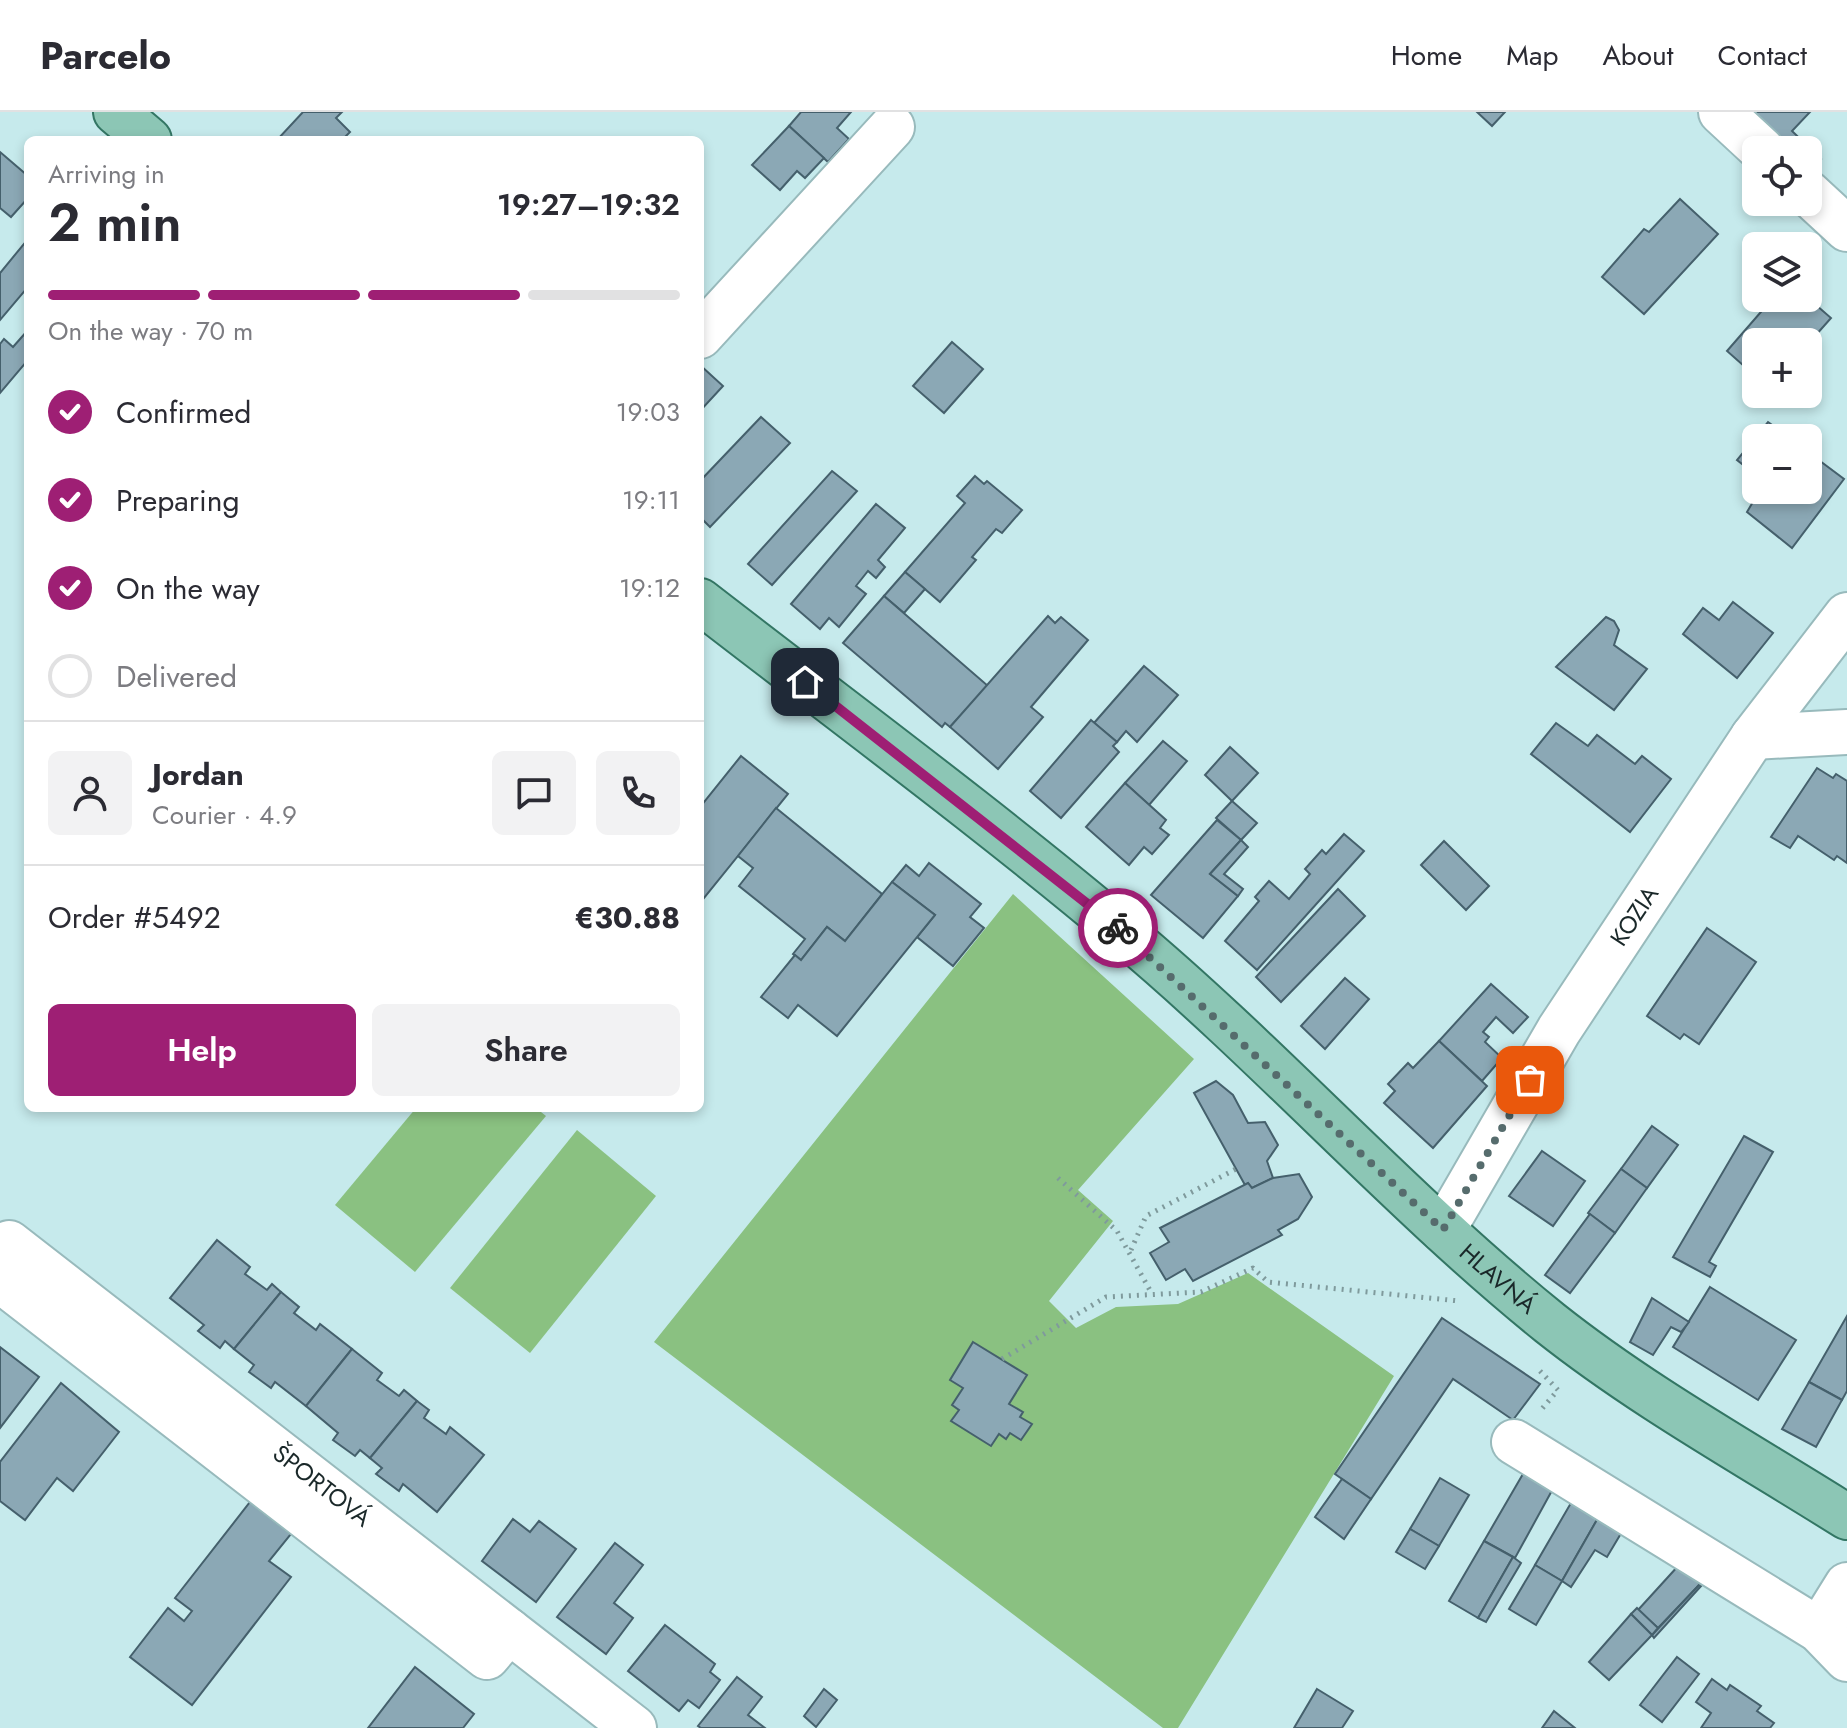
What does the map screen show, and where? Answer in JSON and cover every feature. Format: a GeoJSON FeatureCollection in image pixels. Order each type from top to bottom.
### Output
{"type":"FeatureCollection","features":[{"type":"Feature","properties":{"kind":"main road"},"geometry":{"type":"LineString","coordinates":[[116,112],[144,136]]}},
{"type":"Feature","properties":{"kind":"main road","name":"HLAVNÁ"},"geometry":{"type":"LineString","coordinates":[[704,604],[966,805],[1127,935],[1443,1230],[1605,1365],[1847,1517]]}},
{"type":"Feature","properties":{"kind":"street"},"geometry":{"type":"LineString","coordinates":[[1721,112],[1747,136]]}},
{"type":"Feature","properties":{"kind":"street"},"geometry":{"type":"LineString","coordinates":[[704,332],[892,127]]}},
{"type":"Feature","properties":{"kind":"street"},"geometry":{"type":"LineString","coordinates":[[1822,206],[1847,229]]}},
{"type":"Feature","properties":{"kind":"street","name":"KOZIA"},"geometry":{"type":"LineString","coordinates":[[1443,1230],[1559,1030],[1753,737],[1847,615]]}},
{"type":"Feature","properties":{"kind":"street"},"geometry":{"type":"LineString","coordinates":[[1753,737],[1847,732]]}},
{"type":"Feature","properties":{"kind":"street","name":"ŠPORTOVÁ"},"geometry":{"type":"LineString","coordinates":[[5,1262],[509,1631],[634,1728]]}},
{"type":"Feature","properties":{"kind":"street"},"geometry":{"type":"LineString","coordinates":[[1514,1442],[1833,1644],[1847,1585]]}},
{"type":"Feature","properties":{"kind":"path"},"geometry":{"type":"LineString","coordinates":[[1131,1251],[1146,1216],[1236,1169]]}},
{"type":"Feature","properties":{"kind":"path"},"geometry":{"type":"LineString","coordinates":[[1058,1178],[1117,1231],[1131,1251],[1152,1294]]}},
{"type":"Feature","properties":{"kind":"path"},"geometry":{"type":"LineString","coordinates":[[1002,1359],[1106,1297],[1201,1292],[1253,1268],[1268,1282],[1471,1302],[1495,1275]]}},
{"type":"Feature","properties":{"kind":"green space"},"geometry":{"type":"Polygon","coordinates":[[[1013,894],[1194,1059],[1078,1190],[1113,1221],[1049,1301],[1076,1328],[1116,1307],[1178,1304],[1248,1273],[1394,1376],[1178,1728],[1163,1728],[654,1342],[1013,894]]]}},
{"type":"Feature","properties":{"kind":"green space"},"geometry":{"type":"Polygon","coordinates":[[[413,1112],[541,1112],[546,1116],[415,1272],[335,1205],[413,1112]]]}},
{"type":"Feature","properties":{"kind":"green space"},"geometry":{"type":"Polygon","coordinates":[[[577,1130],[656,1196],[530,1353],[450,1288],[577,1130]]]}},
{"type":"Feature","properties":{"kind":"building"},"geometry":{"type":"Polygon","coordinates":[[[303,112],[342,112],[336,118],[350,132],[346,136],[281,136],[303,112]]]}},
{"type":"Feature","properties":{"kind":"building"},"geometry":{"type":"Polygon","coordinates":[[[801,112],[851,112],[837,128],[849,139],[828,162],[789,126],[801,112]]]}},
{"type":"Feature","properties":{"kind":"building"},"geometry":{"type":"Polygon","coordinates":[[[1477,112],[1505,112],[1492,126],[1477,112]]]}},
{"type":"Feature","properties":{"kind":"building"},"geometry":{"type":"Polygon","coordinates":[[[1739,112],[1810,112],[1792,131],[1797,136],[1757,136],[1739,112]]]}},
{"type":"Feature","properties":{"kind":"building"},"geometry":{"type":"Polygon","coordinates":[[[789,126],[824,158],[805,178],[797,171],[780,190],[752,165],[789,126]]]}},
{"type":"Feature","properties":{"kind":"building"},"geometry":{"type":"Polygon","coordinates":[[[0,152],[24,173],[24,202],[11,217],[0,208],[0,152]]]}},
{"type":"Feature","properties":{"kind":"building"},"geometry":{"type":"Polygon","coordinates":[[[1680,199],[1718,234],[1644,314],[1602,277],[1644,229],[1649,232],[1680,199]]]}},
{"type":"Feature","properties":{"kind":"building"},"geometry":{"type":"Polygon","coordinates":[[[24,244],[24,292],[0,320],[0,273],[24,244]]]}},
{"type":"Feature","properties":{"kind":"building"},"geometry":{"type":"Polygon","coordinates":[[[1822,310],[1831,318],[1822,328],[1747,328],[1761,312],[1822,310]]]}},
{"type":"Feature","properties":{"kind":"building"},"geometry":{"type":"Polygon","coordinates":[[[1742,334],[1742,364],[1727,351],[1742,334]]]}},
{"type":"Feature","properties":{"kind":"building"},"geometry":{"type":"Polygon","coordinates":[[[24,335],[24,365],[0,393],[0,344],[4,339],[13,347],[24,335]]]}},
{"type":"Feature","properties":{"kind":"building"},"geometry":{"type":"Polygon","coordinates":[[[952,342],[983,369],[944,413],[913,386],[952,342]]]}},
{"type":"Feature","properties":{"kind":"building"},"geometry":{"type":"Polygon","coordinates":[[[704,369],[723,386],[704,407],[704,369]]]}},
{"type":"Feature","properties":{"kind":"building"},"geometry":{"type":"Polygon","coordinates":[[[761,417],[790,443],[710,527],[704,521],[704,477],[761,417]]]}},
{"type":"Feature","properties":{"kind":"building"},"geometry":{"type":"Polygon","coordinates":[[[1822,462],[1844,479],[1792,548],[1747,512],[1752,504],[1822,504],[1822,462]]]}},
{"type":"Feature","properties":{"kind":"building"},"geometry":{"type":"Polygon","coordinates":[[[832,471],[857,491],[772,585],[748,564],[832,471]]]}},
{"type":"Feature","properties":{"kind":"building"},"geometry":{"type":"Polygon","coordinates":[[[975,476],[984,484],[987,481],[1022,510],[1002,533],[996,529],[972,557],[976,560],[940,602],[905,572],[965,503],[957,496],[975,476]]]}},
{"type":"Feature","properties":{"kind":"building"},"geometry":{"type":"Polygon","coordinates":[[[876,504],[905,528],[878,560],[885,567],[876,578],[868,571],[856,586],[866,594],[839,627],[829,618],[820,629],[791,604],[876,504]]]}},
{"type":"Feature","properties":{"kind":"building"},"geometry":{"type":"Polygon","coordinates":[[[905,572],[925,589],[904,613],[884,596],[905,572]]]}},
{"type":"Feature","properties":{"kind":"building"},"geometry":{"type":"Polygon","coordinates":[[[884,596],[988,686],[950,727],[945,723],[942,727],[843,643],[884,596]]]}},
{"type":"Feature","properties":{"kind":"building"},"geometry":{"type":"Polygon","coordinates":[[[1733,602],[1773,633],[1737,678],[1683,634],[1703,608],[1719,620],[1733,602]]]}},
{"type":"Feature","properties":{"kind":"building"},"geometry":{"type":"Polygon","coordinates":[[[1048,616],[1055,623],[1061,617],[1088,640],[1031,707],[1043,717],[998,769],[950,727],[1048,616]]]}},
{"type":"Feature","properties":{"kind":"building"},"geometry":{"type":"Polygon","coordinates":[[[1606,617],[1614,621],[1619,630],[1614,645],[1647,669],[1614,710],[1556,667],[1606,617]]]}},
{"type":"Feature","properties":{"kind":"building"},"geometry":{"type":"Polygon","coordinates":[[[1144,666],[1178,695],[1137,742],[1126,731],[1117,742],[1094,723],[1144,666]]]}},
{"type":"Feature","properties":{"kind":"building"},"geometry":{"type":"Polygon","coordinates":[[[1091,720],[1117,742],[1113,746],[1119,752],[1061,818],[1030,791],[1091,720]]]}},
{"type":"Feature","properties":{"kind":"building"},"geometry":{"type":"Polygon","coordinates":[[[1556,723],[1588,746],[1597,735],[1635,764],[1642,756],[1671,779],[1630,832],[1531,754],[1556,723]]]}},
{"type":"Feature","properties":{"kind":"building"},"geometry":{"type":"Polygon","coordinates":[[[1163,741],[1187,761],[1149,805],[1125,783],[1163,741]]]}},
{"type":"Feature","properties":{"kind":"building"},"geometry":{"type":"Polygon","coordinates":[[[1230,747],[1258,773],[1232,801],[1205,775],[1230,747]]]}},
{"type":"Feature","properties":{"kind":"building"},"geometry":{"type":"Polygon","coordinates":[[[741,756],[788,794],[704,898],[704,802],[741,756]]]}},
{"type":"Feature","properties":{"kind":"building"},"geometry":{"type":"Polygon","coordinates":[[[1817,768],[1833,778],[1836,774],[1847,781],[1847,863],[1837,856],[1834,860],[1798,836],[1790,848],[1771,837],[1817,768]]]}},
{"type":"Feature","properties":{"kind":"building"},"geometry":{"type":"Polygon","coordinates":[[[1125,783],[1166,820],[1160,828],[1169,835],[1152,854],[1144,847],[1129,865],[1086,827],[1125,783]]]}},
{"type":"Feature","properties":{"kind":"building"},"geometry":{"type":"Polygon","coordinates":[[[1232,801],[1257,823],[1241,840],[1216,818],[1232,801]]]}},
{"type":"Feature","properties":{"kind":"building"},"geometry":{"type":"Polygon","coordinates":[[[776,808],[882,894],[845,941],[827,927],[801,960],[793,954],[805,939],[739,886],[753,868],[738,856],[776,808]]]}},
{"type":"Feature","properties":{"kind":"building"},"geometry":{"type":"Polygon","coordinates":[[[1217,820],[1241,840],[1210,874],[1238,896],[1203,938],[1151,895],[1217,820]]]}},
{"type":"Feature","properties":{"kind":"building"},"geometry":{"type":"Polygon","coordinates":[[[1344,834],[1364,851],[1257,970],[1225,941],[1259,901],[1255,897],[1269,881],[1289,899],[1310,874],[1305,869],[1322,850],[1326,854],[1344,834]]]}},
{"type":"Feature","properties":{"kind":"building"},"geometry":{"type":"Polygon","coordinates":[[[1241,840],[1248,847],[1224,874],[1243,889],[1238,896],[1210,874],[1241,840]]]}},
{"type":"Feature","properties":{"kind":"building"},"geometry":{"type":"Polygon","coordinates":[[[1444,841],[1489,886],[1466,910],[1421,865],[1444,841]]]}},
{"type":"Feature","properties":{"kind":"building"},"geometry":{"type":"Polygon","coordinates":[[[929,863],[981,904],[970,917],[984,928],[953,966],[917,937],[935,915],[892,882],[906,865],[919,876],[929,863]]]}},
{"type":"Feature","properties":{"kind":"building"},"geometry":{"type":"Polygon","coordinates":[[[892,882],[935,915],[837,1036],[798,1005],[788,1018],[761,997],[795,955],[801,960],[827,927],[845,941],[892,882]]]}},
{"type":"Feature","properties":{"kind":"building"},"geometry":{"type":"Polygon","coordinates":[[[1338,889],[1365,916],[1281,1002],[1256,977],[1338,889]]]}},
{"type":"Feature","properties":{"kind":"building"},"geometry":{"type":"Polygon","coordinates":[[[1707,928],[1756,962],[1699,1044],[1684,1034],[1680,1039],[1647,1016],[1707,928]]]}},
{"type":"Feature","properties":{"kind":"building"},"geometry":{"type":"Polygon","coordinates":[[[1345,978],[1369,999],[1325,1049],[1301,1026],[1345,978]]]}},
{"type":"Feature","properties":{"kind":"building"},"geometry":{"type":"Polygon","coordinates":[[[1491,984],[1528,1017],[1513,1033],[1496,1017],[1483,1032],[1489,1037],[1485,1042],[1502,1058],[1482,1081],[1439,1041],[1491,984]]]}},
{"type":"Feature","properties":{"kind":"building"},"geometry":{"type":"Polygon","coordinates":[[[1439,1041],[1487,1086],[1433,1148],[1384,1103],[1395,1091],[1388,1084],[1408,1063],[1413,1068],[1439,1041]]]}},
{"type":"Feature","properties":{"kind":"building"},"geometry":{"type":"Polygon","coordinates":[[[1216,1081],[1233,1095],[1248,1123],[1265,1122],[1278,1145],[1267,1161],[1273,1178],[1252,1188],[1248,1183],[1245,1185],[1194,1093],[1216,1081]]]}},
{"type":"Feature","properties":{"kind":"building"},"geometry":{"type":"Polygon","coordinates":[[[1652,1126],[1678,1145],[1647,1188],[1621,1169],[1652,1126]]]}},
{"type":"Feature","properties":{"kind":"building"},"geometry":{"type":"Polygon","coordinates":[[[1744,1136],[1773,1152],[1709,1262],[1716,1266],[1710,1277],[1673,1257],[1744,1136]]]}},
{"type":"Feature","properties":{"kind":"building"},"geometry":{"type":"Polygon","coordinates":[[[1542,1151],[1585,1181],[1553,1226],[1509,1196],[1542,1151]]]}},
{"type":"Feature","properties":{"kind":"building"},"geometry":{"type":"Polygon","coordinates":[[[1621,1169],[1647,1188],[1615,1233],[1588,1213],[1621,1169]]]}},
{"type":"Feature","properties":{"kind":"building"},"geometry":{"type":"Polygon","coordinates":[[[1299,1174],[1312,1197],[1298,1219],[1278,1230],[1282,1235],[1193,1281],[1185,1269],[1166,1280],[1150,1253],[1169,1242],[1160,1228],[1248,1183],[1252,1188],[1273,1178],[1299,1174]]]}},
{"type":"Feature","properties":{"kind":"building"},"geometry":{"type":"Polygon","coordinates":[[[1590,1214],[1615,1233],[1570,1293],[1545,1275],[1590,1214]]]}},
{"type":"Feature","properties":{"kind":"building"},"geometry":{"type":"Polygon","coordinates":[[[217,1240],[250,1267],[245,1274],[267,1290],[272,1284],[281,1292],[234,1349],[225,1341],[220,1348],[198,1331],[204,1325],[170,1298],[217,1240]]]}},
{"type":"Feature","properties":{"kind":"building"},"geometry":{"type":"Polygon","coordinates":[[[1710,1287],[1796,1340],[1758,1400],[1673,1347],[1710,1287]]]}},
{"type":"Feature","properties":{"kind":"building"},"geometry":{"type":"Polygon","coordinates":[[[281,1292],[299,1307],[294,1313],[316,1330],[320,1324],[352,1349],[306,1406],[275,1382],[271,1388],[249,1372],[254,1365],[234,1349],[281,1292]]]}},
{"type":"Feature","properties":{"kind":"building"},"geometry":{"type":"Polygon","coordinates":[[[1652,1298],[1689,1322],[1681,1332],[1671,1327],[1653,1355],[1630,1342],[1652,1298]]]}},
{"type":"Feature","properties":{"kind":"building"},"geometry":{"type":"Polygon","coordinates":[[[1847,1316],[1847,1391],[1842,1400],[1809,1382],[1847,1316]]]}},
{"type":"Feature","properties":{"kind":"building"},"geometry":{"type":"Polygon","coordinates":[[[1442,1318],[1540,1384],[1513,1420],[1453,1379],[1371,1499],[1335,1474],[1442,1318]]]}},
{"type":"Feature","properties":{"kind":"building"},"geometry":{"type":"Polygon","coordinates":[[[973,1342],[1027,1375],[1009,1404],[1023,1412],[1020,1417],[1032,1424],[1021,1440],[1010,1433],[1006,1439],[999,1434],[991,1446],[951,1421],[959,1410],[952,1405],[963,1388],[950,1380],[973,1342]]]}},
{"type":"Feature","properties":{"kind":"building"},"geometry":{"type":"Polygon","coordinates":[[[0,1347],[39,1377],[0,1428],[0,1347]]]}},
{"type":"Feature","properties":{"kind":"building"},"geometry":{"type":"Polygon","coordinates":[[[352,1349],[382,1373],[377,1380],[399,1396],[404,1390],[417,1401],[370,1458],[360,1450],[355,1456],[333,1440],[338,1433],[306,1406],[352,1349]]]}},
{"type":"Feature","properties":{"kind":"building"},"geometry":{"type":"Polygon","coordinates":[[[1809,1382],[1842,1400],[1816,1447],[1782,1429],[1809,1382]]]}},
{"type":"Feature","properties":{"kind":"building"},"geometry":{"type":"Polygon","coordinates":[[[61,1383],[119,1432],[73,1491],[57,1478],[25,1520],[0,1501],[0,1462],[61,1383]]]}},
{"type":"Feature","properties":{"kind":"building"},"geometry":{"type":"Polygon","coordinates":[[[417,1401],[429,1410],[424,1418],[446,1434],[450,1427],[484,1455],[437,1512],[403,1484],[399,1491],[376,1474],[382,1468],[370,1458],[417,1401]]]}},
{"type":"Feature","properties":{"kind":"building"},"geometry":{"type":"Polygon","coordinates":[[[1527,1467],[1555,1485],[1515,1558],[1484,1541],[1527,1467]]]}},
{"type":"Feature","properties":{"kind":"building"},"geometry":{"type":"Polygon","coordinates":[[[1440,1478],[1469,1495],[1439,1546],[1410,1529],[1440,1478]]]}},
{"type":"Feature","properties":{"kind":"building"},"geometry":{"type":"Polygon","coordinates":[[[1342,1479],[1371,1499],[1344,1539],[1315,1517],[1342,1479]]]}},
{"type":"Feature","properties":{"kind":"building"},"geometry":{"type":"Polygon","coordinates":[[[1575,1496],[1602,1511],[1562,1581],[1535,1565],[1575,1496]]]}},
{"type":"Feature","properties":{"kind":"building"},"geometry":{"type":"Polygon","coordinates":[[[250,1502],[291,1534],[269,1561],[291,1577],[192,1705],[130,1657],[168,1608],[184,1621],[192,1611],[175,1598],[250,1502]]]}},
{"type":"Feature","properties":{"kind":"building"},"geometry":{"type":"Polygon","coordinates":[[[1602,1511],[1626,1525],[1607,1557],[1595,1550],[1571,1587],[1562,1581],[1602,1511]]]}},
{"type":"Feature","properties":{"kind":"building"},"geometry":{"type":"Polygon","coordinates":[[[513,1519],[530,1532],[539,1521],[576,1549],[536,1602],[482,1561],[513,1519]]]}},
{"type":"Feature","properties":{"kind":"building"},"geometry":{"type":"Polygon","coordinates":[[[1410,1529],[1439,1546],[1425,1569],[1396,1552],[1410,1529]]]}},
{"type":"Feature","properties":{"kind":"building"},"geometry":{"type":"Polygon","coordinates":[[[1484,1541],[1513,1557],[1478,1618],[1449,1601],[1484,1541]]]}},
{"type":"Feature","properties":{"kind":"building"},"geometry":{"type":"Polygon","coordinates":[[[615,1543],[643,1565],[614,1603],[633,1618],[606,1654],[557,1617],[615,1543]]]}},
{"type":"Feature","properties":{"kind":"building"},"geometry":{"type":"Polygon","coordinates":[[[1513,1557],[1521,1563],[1486,1622],[1478,1618],[1513,1557]]]}},
{"type":"Feature","properties":{"kind":"building"},"geometry":{"type":"Polygon","coordinates":[[[1535,1565],[1562,1581],[1536,1625],[1509,1609],[1535,1565]]]}},
{"type":"Feature","properties":{"kind":"building"},"geometry":{"type":"Polygon","coordinates":[[[1679,1565],[1700,1584],[1658,1628],[1638,1610],[1679,1565]]]}},
{"type":"Feature","properties":{"kind":"building"},"geometry":{"type":"Polygon","coordinates":[[[1702,1585],[1654,1638],[1652,1635],[1702,1585]]]}},
{"type":"Feature","properties":{"kind":"building"},"geometry":{"type":"Polygon","coordinates":[[[1637,1608],[1658,1628],[1652,1635],[1631,1614],[1637,1608]]]}},
{"type":"Feature","properties":{"kind":"building"},"geometry":{"type":"Polygon","coordinates":[[[1631,1614],[1652,1635],[1609,1680],[1589,1662],[1631,1614]]]}},
{"type":"Feature","properties":{"kind":"building"},"geometry":{"type":"Polygon","coordinates":[[[665,1625],[715,1664],[710,1672],[720,1680],[699,1708],[688,1700],[679,1711],[628,1671],[665,1625]]]}},
{"type":"Feature","properties":{"kind":"building"},"geometry":{"type":"Polygon","coordinates":[[[1677,1657],[1699,1674],[1662,1722],[1640,1705],[1677,1657]]]}},
{"type":"Feature","properties":{"kind":"building"},"geometry":{"type":"Polygon","coordinates":[[[415,1667],[474,1714],[463,1728],[368,1728],[415,1667]]]}},
{"type":"Feature","properties":{"kind":"building"},"geometry":{"type":"Polygon","coordinates":[[[737,1677],[762,1697],[748,1715],[765,1728],[698,1726],[737,1677]]]}},
{"type":"Feature","properties":{"kind":"building"},"geometry":{"type":"Polygon","coordinates":[[[1712,1679],[1727,1690],[1730,1685],[1761,1706],[1757,1711],[1774,1723],[1770,1728],[1701,1728],[1711,1713],[1696,1702],[1712,1679]]]}},
{"type":"Feature","properties":{"kind":"building"},"geometry":{"type":"Polygon","coordinates":[[[824,1689],[837,1700],[816,1727],[804,1716],[824,1689]]]}},
{"type":"Feature","properties":{"kind":"building"},"geometry":{"type":"Polygon","coordinates":[[[1317,1689],[1353,1711],[1342,1728],[1294,1728],[1317,1689]]]}},
{"type":"Feature","properties":{"kind":"building"},"geometry":{"type":"Polygon","coordinates":[[[1554,1711],[1575,1728],[1542,1728],[1554,1711]]]}},
{"type":"Feature","properties":{"kind":"way so far"},"geometry":{"type":"LineString","coordinates":[[1118,928],[1443,1230],[1530,1080]]}},
{"type":"Feature","properties":{"kind":"route"},"geometry":{"type":"LineString","coordinates":[[805,682],[966,805],[1118,928]]}}]}
